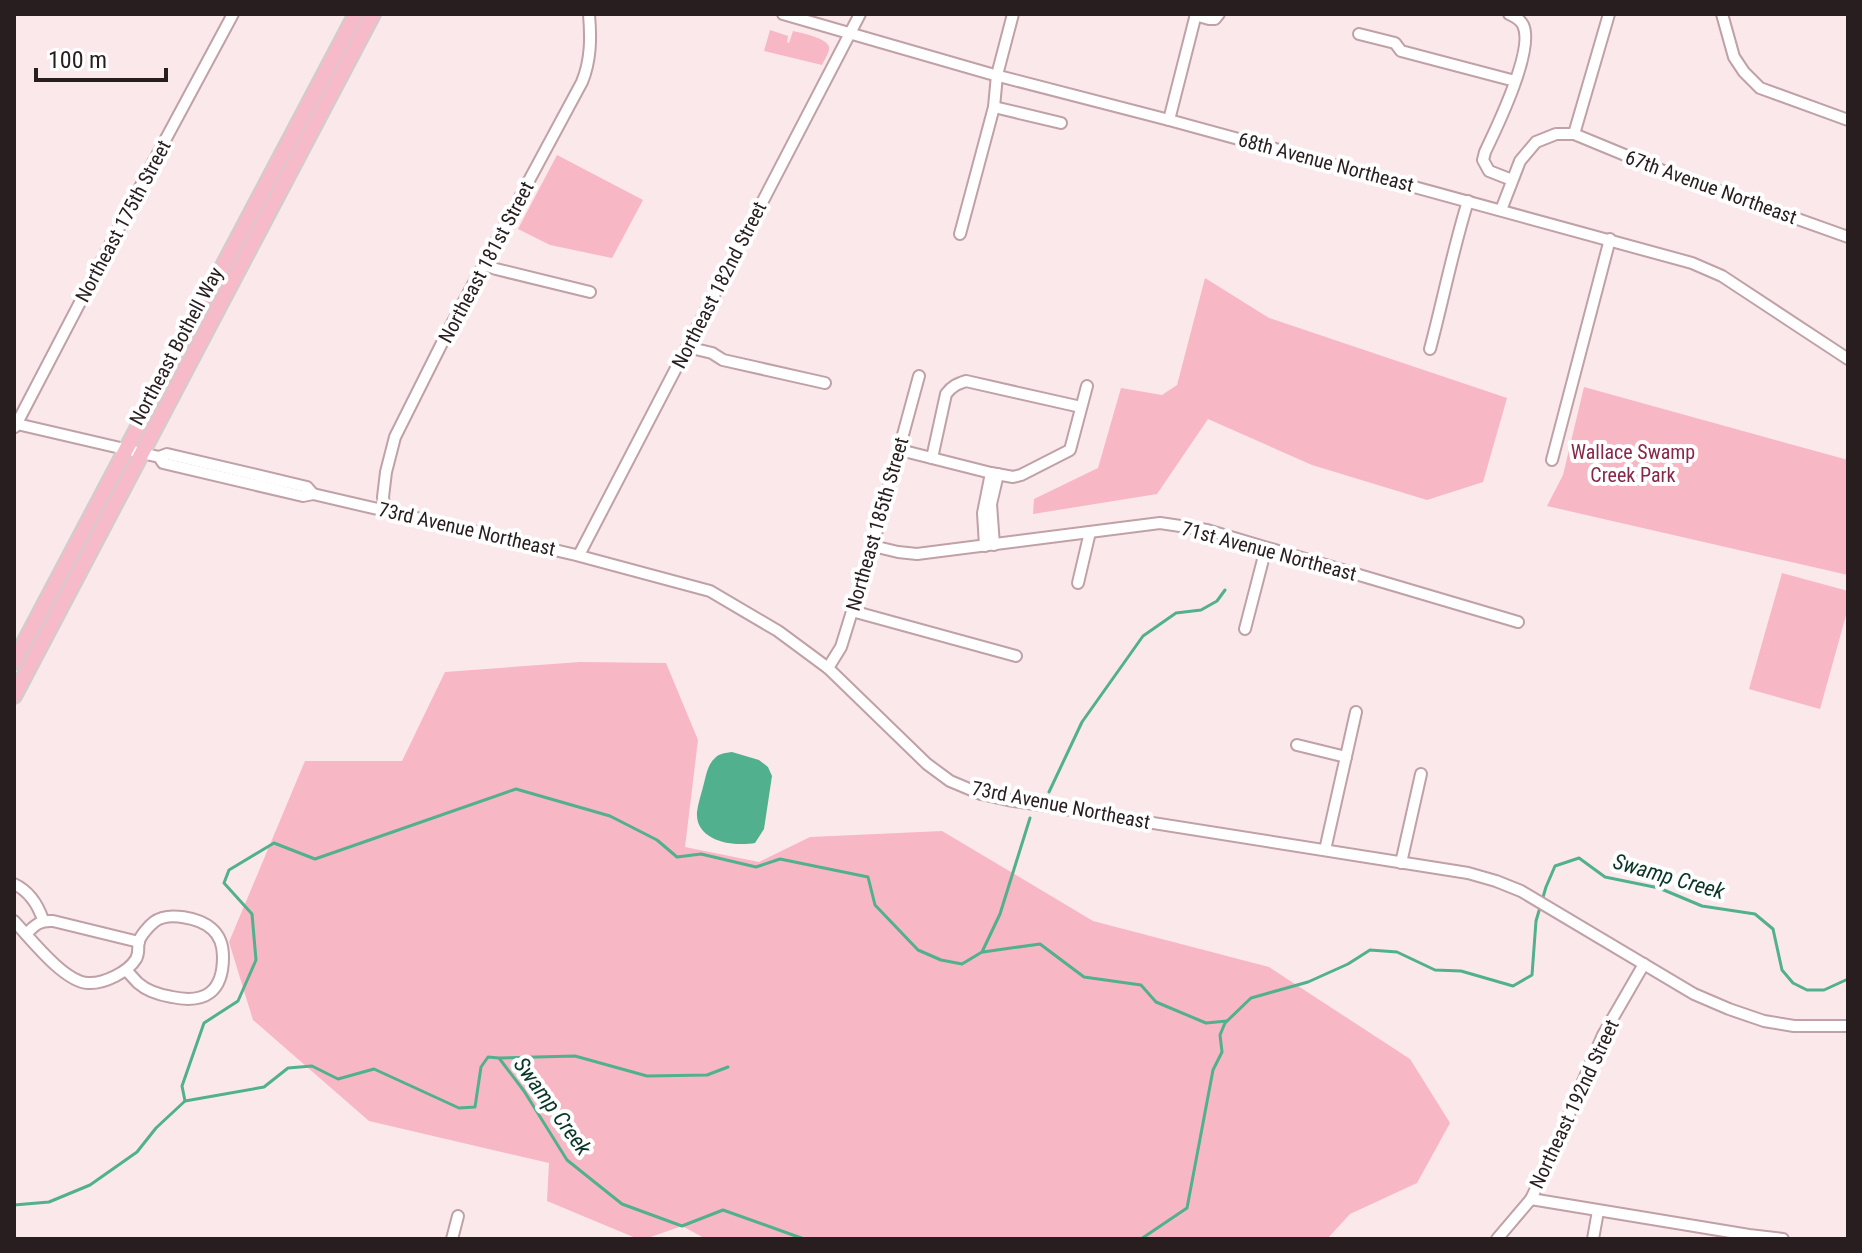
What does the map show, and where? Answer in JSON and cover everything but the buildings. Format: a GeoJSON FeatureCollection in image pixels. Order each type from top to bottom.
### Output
{"type":"FeatureCollection","features":[{"type":"Feature","properties":{"kind":"main road","name":"Northeast Bothell Way"},"geometry":{"type":"LineString","coordinates":[[14,662],[356,14]]}},
{"type":"Feature","properties":{"kind":"main road","name":"Northeast Bothell Way"},"geometry":{"type":"LineString","coordinates":[[14,696],[373,14]]}},
{"type":"Feature","properties":{"kind":"street","name":"Northeast 175th Street"},"geometry":{"type":"LineString","coordinates":[[15,426],[233,14]]}},
{"type":"Feature","properties":{"kind":"street","name":"Northeast 181st Street"},"geometry":{"type":"LineString","coordinates":[[385,511],[386,472],[395,437],[448,331],[579,91],[589,62],[589,14]]}},
{"type":"Feature","properties":{"kind":"street","name":"68th Avenue Northeast"},"geometry":{"type":"LineString","coordinates":[[783,14],[1692,263],[1722,276],[1848,359]]}},
{"type":"Feature","properties":{"kind":"street","name":"Northeast 182nd Street"},"geometry":{"type":"LineString","coordinates":[[579,555],[860,14]]}},
{"type":"Feature","properties":{"kind":"street"},"geometry":{"type":"LineString","coordinates":[[960,234],[994,107],[997,75],[1013,14]]}},
{"type":"Feature","properties":{"kind":"street"},"geometry":{"type":"LineString","coordinates":[[1169,120],[1195,15],[1215,19],[1219,14]]}},
{"type":"Feature","properties":{"kind":"street"},"geometry":{"type":"LineString","coordinates":[[1509,14],[1522,22],[1525,44],[1509,101],[1483,160],[1489,171],[1512,180]]}},
{"type":"Feature","properties":{"kind":"street"},"geometry":{"type":"LineString","coordinates":[[1501,210],[1520,161],[1536,142],[1556,134],[1574,134],[1609,14]]}},
{"type":"Feature","properties":{"kind":"street"},"geometry":{"type":"LineString","coordinates":[[1722,14],[1734,57],[1760,88],[1848,120]]}},
{"type":"Feature","properties":{"kind":"street"},"geometry":{"type":"LineString","coordinates":[[1359,34],[1395,43],[1401,51],[1515,81]]}},
{"type":"Feature","properties":{"kind":"street"},"geometry":{"type":"LineString","coordinates":[[994,107],[1061,123]]}},
{"type":"Feature","properties":{"kind":"street","name":"67th Avenue Northeast"},"geometry":{"type":"LineString","coordinates":[[1574,134],[1666,172],[1848,237]]}},
{"type":"Feature","properties":{"kind":"street"},"geometry":{"type":"LineString","coordinates":[[1430,349],[1468,201]]}},
{"type":"Feature","properties":{"kind":"street"},"geometry":{"type":"LineString","coordinates":[[1552,460],[1610,239]]}},
{"type":"Feature","properties":{"kind":"street"},"geometry":{"type":"LineString","coordinates":[[485,265],[590,292]]}},
{"type":"Feature","properties":{"kind":"street"},"geometry":{"type":"LineString","coordinates":[[687,347],[712,353],[723,360],[825,383]]}},
{"type":"Feature","properties":{"kind":"street","name":"Northeast 185th Street"},"geometry":{"type":"LineString","coordinates":[[828,668],[841,647],[873,546],[919,376]]}},
{"type":"Feature","properties":{"kind":"street"},"geometry":{"type":"LineString","coordinates":[[932,458],[946,394],[955,385],[966,381],[1081,407]]}},
{"type":"Feature","properties":{"kind":"street"},"geometry":{"type":"LineString","coordinates":[[900,450],[1013,477],[1021,475],[1070,450],[1087,386]]}},
{"type":"Feature","properties":{"kind":"street","name":"73rd Avenue Northeast"},"geometry":{"type":"LineString","coordinates":[[15,426],[159,457],[163,463],[303,496],[313,494],[579,555],[710,591],[778,631],[828,668],[927,764],[950,781],[973,791],[1008,800],[1468,873],[1532,897],[1694,994],[1729,1009],[1764,1021],[1794,1026],[1848,1026]]}},
{"type":"Feature","properties":{"kind":"street"},"geometry":{"type":"LineString","coordinates":[[990,546],[983,513],[994,473]]}},
{"type":"Feature","properties":{"kind":"street","name":"71st Avenue Northeast"},"geometry":{"type":"LineString","coordinates":[[873,546],[917,554],[1160,523],[1207,530],[1518,622]]}},
{"type":"Feature","properties":{"kind":"street"},"geometry":{"type":"LineString","coordinates":[[1078,583],[1090,532]]}},
{"type":"Feature","properties":{"kind":"street"},"geometry":{"type":"LineString","coordinates":[[1245,629],[1266,548]]}},
{"type":"Feature","properties":{"kind":"street"},"geometry":{"type":"LineString","coordinates":[[852,611],[1016,656]]}},
{"type":"Feature","properties":{"kind":"street"},"geometry":{"type":"LineString","coordinates":[[1325,850],[1356,712]]}},
{"type":"Feature","properties":{"kind":"street"},"geometry":{"type":"LineString","coordinates":[[1297,745],[1346,757]]}},
{"type":"Feature","properties":{"kind":"street"},"geometry":{"type":"LineString","coordinates":[[1401,863],[1421,774]]}},
{"type":"Feature","properties":{"kind":"street"},"geometry":{"type":"LineString","coordinates":[[14,884],[32,898],[43,920]]}},
{"type":"Feature","properties":{"kind":"street"},"geometry":{"type":"LineString","coordinates":[[14,921],[62,970],[81,982],[91,984],[103,982],[126,970],[135,961],[139,942],[159,918],[183,918],[211,928],[219,938],[223,954],[222,971],[211,994],[201,998],[186,1000],[151,991],[126,970]]}},
{"type":"Feature","properties":{"kind":"street"},"geometry":{"type":"LineString","coordinates":[[26,934],[43,920],[139,942]]}},
{"type":"Feature","properties":{"kind":"street","name":"Northeast 192nd Street"},"geometry":{"type":"LineString","coordinates":[[1497,1239],[1531,1199],[1603,1035],[1644,964]]}},
{"type":"Feature","properties":{"kind":"street"},"geometry":{"type":"LineString","coordinates":[[1531,1199],[1749,1237],[1783,1239]]}},
{"type":"Feature","properties":{"kind":"street"},"geometry":{"type":"LineString","coordinates":[[1593,1239],[1598,1211]]}},
{"type":"Feature","properties":{"kind":"street"},"geometry":{"type":"LineString","coordinates":[[452,1239],[458,1216]]}},
{"type":"Feature","properties":{"kind":"green space"},"geometry":{"type":"Polygon","coordinates":[[[770,30],[788,36],[789,43],[793,31],[814,36],[827,44],[828,54],[822,65],[764,51],[770,30]]]}},
{"type":"Feature","properties":{"kind":"green space"},"geometry":{"type":"Polygon","coordinates":[[[557,155],[643,200],[612,258],[550,245],[518,229],[557,155]]]}},
{"type":"Feature","properties":{"kind":"green space"},"geometry":{"type":"Polygon","coordinates":[[[1205,278],[1269,318],[1507,398],[1483,482],[1427,500],[1312,465],[1208,419],[1157,494],[1033,514],[1034,499],[1098,468],[1121,388],[1162,395],[1177,385],[1205,278]]]}},
{"type":"Feature","properties":{"kind":"green space","name":"Wallace Swamp Creek Park"},"geometry":{"type":"Polygon","coordinates":[[[1584,387],[1848,460],[1848,575],[1547,506],[1563,475],[1584,387]]]}},
{"type":"Feature","properties":{"kind":"green space"},"geometry":{"type":"Polygon","coordinates":[[[1782,573],[1848,591],[1848,608],[1820,709],[1749,689],[1782,573]]]}},
{"type":"Feature","properties":{"kind":"green space"},"geometry":{"type":"Polygon","coordinates":[[[580,662],[666,663],[698,740],[685,847],[759,862],[810,837],[942,831],[1093,921],[1269,967],[1410,1059],[1450,1123],[1417,1183],[1350,1214],[1327,1239],[706,1239],[682,1226],[638,1239],[547,1201],[549,1163],[369,1121],[253,1020],[229,942],[305,761],[402,761],[445,672],[580,662]]]}},
{"type":"Feature","properties":{"kind":"shaded area"},"geometry":{"type":"Polygon","coordinates":[[[732,752],[759,760],[768,767],[772,776],[764,829],[755,843],[736,844],[717,840],[702,830],[698,822],[698,805],[710,764],[719,755],[732,752]]]}},
{"type":"Feature","properties":{"kind":"waterway"},"geometry":{"type":"LineString","coordinates":[[1049,792],[1082,722],[1143,636],[1176,613],[1201,610],[1217,601],[1225,590]]}},
{"type":"Feature","properties":{"kind":"waterway"},"geometry":{"type":"LineString","coordinates":[[185,1101],[182,1086],[204,1023],[238,1001],[256,960],[252,914],[224,883],[229,870],[274,843],[315,859],[516,789],[610,816],[657,840],[677,857],[701,854],[756,867],[780,859],[868,877],[875,905],[918,950],[941,960],[962,964],[982,952],[1000,914],[1030,818]]}},
{"type":"Feature","properties":{"kind":"waterway","name":"Swamp Creek"},"geometry":{"type":"LineString","coordinates":[[1141,1239],[1187,1208],[1213,1070],[1222,1052],[1220,1035],[1225,1023],[1251,998],[1308,982],[1370,950],[1397,952],[1435,970],[1461,971],[1513,986],[1532,975],[1536,921],[1555,866],[1579,858],[1605,877],[1659,888],[1702,906],[1755,914],[1773,929],[1782,970],[1793,983],[1807,990],[1824,990],[1848,979]]}},
{"type":"Feature","properties":{"kind":"waterway"},"geometry":{"type":"LineString","coordinates":[[983,952],[1040,944],[1084,977],[1141,985],[1156,1002],[1206,1023],[1227,1021]]}},
{"type":"Feature","properties":{"kind":"waterway"},"geometry":{"type":"LineString","coordinates":[[500,1058],[575,1056],[647,1076],[707,1075],[728,1067]]}},
{"type":"Feature","properties":{"kind":"waterway","name":"Swamp Creek"},"geometry":{"type":"LineString","coordinates":[[14,1205],[49,1202],[90,1185],[137,1152],[156,1128],[185,1101],[264,1087],[288,1068],[312,1066],[338,1079],[374,1069],[459,1108],[475,1107],[481,1067],[488,1057],[499,1058],[524,1091],[567,1160],[622,1204],[682,1226],[723,1210],[804,1239]]}}]}
